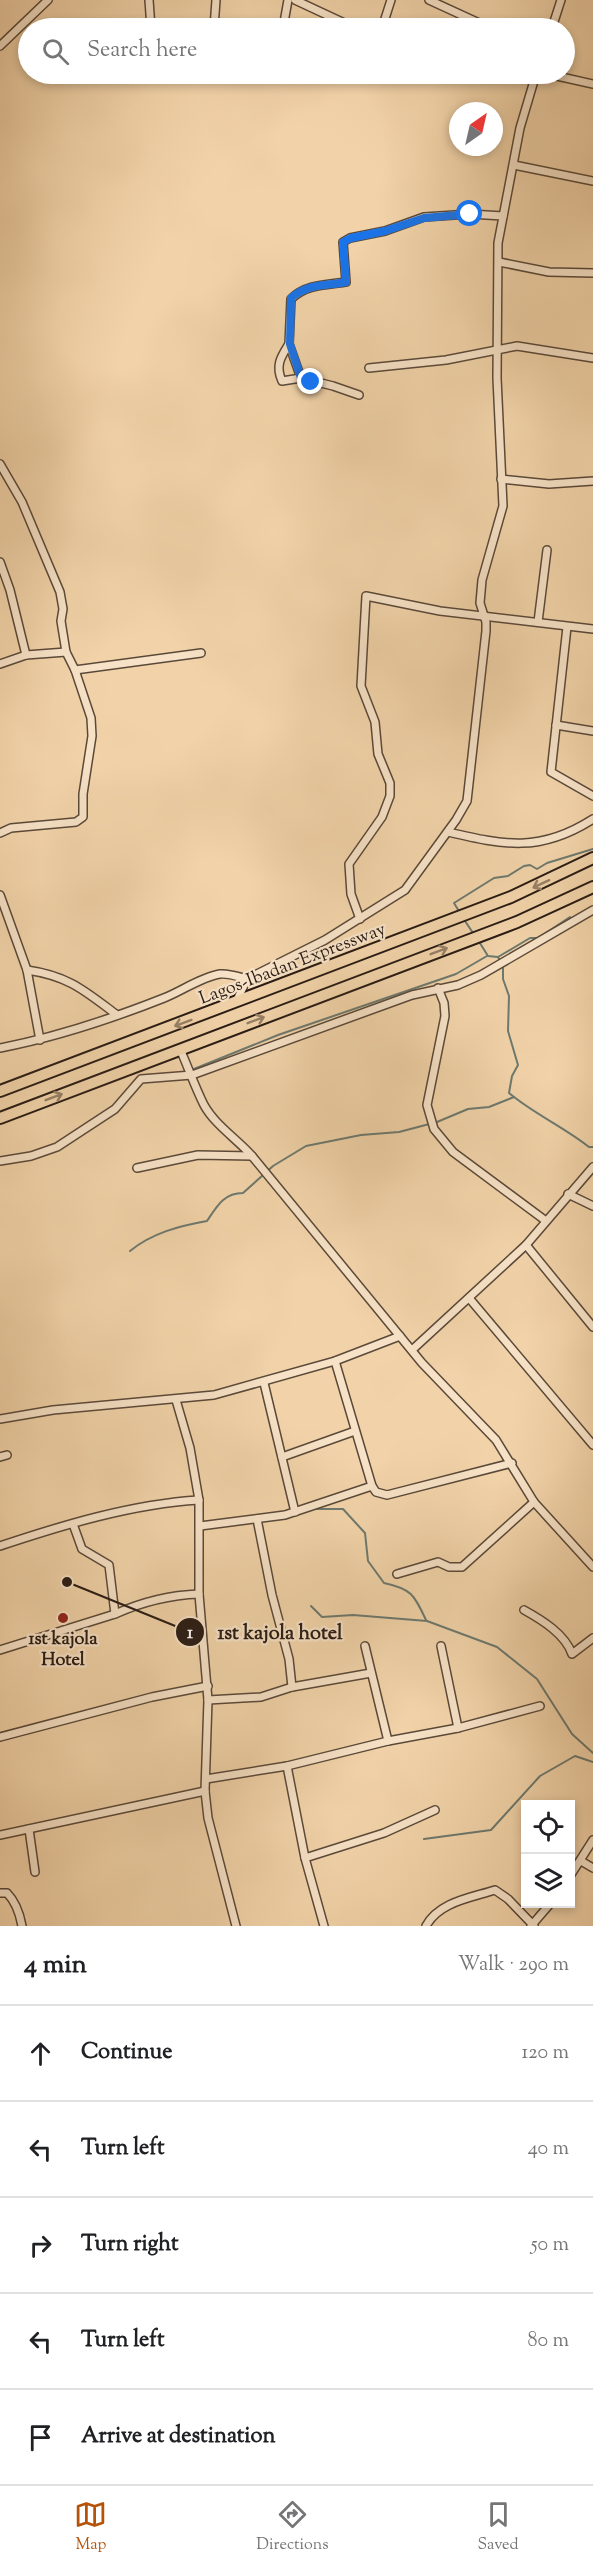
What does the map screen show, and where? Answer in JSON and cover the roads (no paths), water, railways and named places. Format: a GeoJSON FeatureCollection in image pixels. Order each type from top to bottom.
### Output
{"type":"FeatureCollection","features":[{"type":"Feature","properties":{"kind":"highway","name":"Lagos-Ibadan Expressway"},"geometry":{"type":"LineString","coordinates":[[0,1091],[511,897],[593,858]]}},
{"type":"Feature","properties":{"kind":"highway"},"geometry":{"type":"LineString","coordinates":[[0,1118],[517,922],[593,887]]}},
{"type":"Feature","properties":{"kind":"street"},"geometry":{"type":"LineString","coordinates":[[29,18],[48,0]]}},
{"type":"Feature","properties":{"kind":"street"},"geometry":{"type":"LineString","coordinates":[[149,0],[150,18]]}},
{"type":"Feature","properties":{"kind":"street"},"geometry":{"type":"LineString","coordinates":[[215,18],[216,0]]}},
{"type":"Feature","properties":{"kind":"street"},"geometry":{"type":"LineString","coordinates":[[285,18],[288,0]]}},
{"type":"Feature","properties":{"kind":"street"},"geometry":{"type":"LineString","coordinates":[[295,0],[334,18]]}},
{"type":"Feature","properties":{"kind":"street"},"geometry":{"type":"LineString","coordinates":[[385,18],[391,0]]}},
{"type":"Feature","properties":{"kind":"street"},"geometry":{"type":"LineString","coordinates":[[429,0],[468,18]]}},
{"type":"Feature","properties":{"kind":"street"},"geometry":{"type":"LineString","coordinates":[[555,18],[561,0]]}},
{"type":"Feature","properties":{"kind":"street"},"geometry":{"type":"LineString","coordinates":[[0,45],[18,28]]}},
{"type":"Feature","properties":{"kind":"street"},"geometry":{"type":"LineString","coordinates":[[575,80],[593,84]]}},
{"type":"Feature","properties":{"kind":"street"},"geometry":{"type":"LineString","coordinates":[[0,1048],[40,1041],[117,1015],[164,998],[209,977],[222,974],[247,979],[268,970],[360,919],[405,890],[448,832],[467,801],[486,631],[480,603],[482,580],[503,506],[498,349],[498,243],[520,128],[533,84]]}},
{"type":"Feature","properties":{"kind":"street"},"geometry":{"type":"LineString","coordinates":[[514,165],[593,181]]}},
{"type":"Feature","properties":{"kind":"street"},"geometry":{"type":"LineString","coordinates":[[301,378],[290,344],[291,298],[299,291],[332,282],[346,282],[343,242],[424,218],[470,214],[503,216]]}},
{"type":"Feature","properties":{"kind":"street"},"geometry":{"type":"LineString","coordinates":[[499,262],[549,272],[593,273]]}},
{"type":"Feature","properties":{"kind":"street"},"geometry":{"type":"LineString","coordinates":[[290,344],[279,360],[279,374],[282,381],[301,378],[358,395]]}},
{"type":"Feature","properties":{"kind":"street"},"geometry":{"type":"LineString","coordinates":[[369,368],[446,360],[517,346],[593,358]]}},
{"type":"Feature","properties":{"kind":"street"},"geometry":{"type":"LineString","coordinates":[[0,466],[22,502],[60,592],[63,609],[61,621],[66,652],[75,670],[91,718],[92,736],[83,794],[83,818],[76,822],[11,828],[0,833]]}},
{"type":"Feature","properties":{"kind":"street"},"geometry":{"type":"LineString","coordinates":[[501,479],[549,484],[593,481]]}},
{"type":"Feature","properties":{"kind":"street"},"geometry":{"type":"LineString","coordinates":[[538,622],[547,550]]}},
{"type":"Feature","properties":{"kind":"street"},"geometry":{"type":"LineString","coordinates":[[0,562],[10,590],[26,655]]}},
{"type":"Feature","properties":{"kind":"street"},"geometry":{"type":"LineString","coordinates":[[360,919],[351,894],[349,864],[382,817],[390,796],[390,783],[378,753],[375,722],[361,687],[366,596],[440,611],[593,629]]}},
{"type":"Feature","properties":{"kind":"street"},"geometry":{"type":"LineString","coordinates":[[567,627],[551,772],[593,796]]}},
{"type":"Feature","properties":{"kind":"street"},"geometry":{"type":"LineString","coordinates":[[0,664],[26,655],[66,652]]}},
{"type":"Feature","properties":{"kind":"street"},"geometry":{"type":"LineString","coordinates":[[75,670],[201,653]]}},
{"type":"Feature","properties":{"kind":"street"},"geometry":{"type":"LineString","coordinates":[[556,725],[593,731]]}},
{"type":"Feature","properties":{"kind":"street"},"geometry":{"type":"LineString","coordinates":[[448,832],[494,843],[519,845],[555,838],[593,819]]}},
{"type":"Feature","properties":{"kind":"street"},"geometry":{"type":"LineString","coordinates":[[0,895],[27,970],[40,1041]]}},
{"type":"Feature","properties":{"kind":"street"},"geometry":{"type":"LineString","coordinates":[[0,1161],[31,1156],[57,1148],[115,1109],[141,1079],[192,1075],[438,988],[458,985],[482,975],[593,910]]}},
{"type":"Feature","properties":{"kind":"street"},"geometry":{"type":"LineString","coordinates":[[0,926],[9,922]]}},
{"type":"Feature","properties":{"kind":"street"},"geometry":{"type":"LineString","coordinates":[[27,970],[51,973],[68,980],[117,1015]]}},
{"type":"Feature","properties":{"kind":"street"},"geometry":{"type":"LineString","coordinates":[[236,1002],[247,979]]}},
{"type":"Feature","properties":{"kind":"street"},"geometry":{"type":"LineString","coordinates":[[438,988],[444,1003],[445,1016],[427,1105],[434,1129],[453,1152],[546,1221]]}},
{"type":"Feature","properties":{"kind":"street"},"geometry":{"type":"LineString","coordinates":[[180,1049],[204,1105],[215,1120],[236,1137],[422,1363],[496,1440],[534,1502],[593,1568]]}},
{"type":"Feature","properties":{"kind":"street"},"geometry":{"type":"LineString","coordinates":[[137,1168],[198,1155],[252,1156]]}},
{"type":"Feature","properties":{"kind":"street"},"geometry":{"type":"LineString","coordinates":[[412,1350],[526,1245],[593,1167]]}},
{"type":"Feature","properties":{"kind":"street"},"geometry":{"type":"LineString","coordinates":[[568,1194],[593,1206]]}},
{"type":"Feature","properties":{"kind":"street"},"geometry":{"type":"LineString","coordinates":[[526,1245],[593,1327]]}},
{"type":"Feature","properties":{"kind":"street"},"geometry":{"type":"LineString","coordinates":[[469,1298],[593,1445]]}},
{"type":"Feature","properties":{"kind":"street"},"geometry":{"type":"LineString","coordinates":[[0,1419],[53,1410],[214,1395],[264,1383],[335,1361],[400,1336]]}},
{"type":"Feature","properties":{"kind":"street"},"geometry":{"type":"LineString","coordinates":[[335,1361],[372,1486],[376,1492],[387,1496],[512,1463]]}},
{"type":"Feature","properties":{"kind":"street"},"geometry":{"type":"LineString","coordinates":[[264,1383],[294,1512]]}},
{"type":"Feature","properties":{"kind":"street"},"geometry":{"type":"LineString","coordinates":[[176,1400],[190,1449],[199,1500],[200,1594],[208,1700],[205,1791],[208,1818],[237,1926]]}},
{"type":"Feature","properties":{"kind":"street"},"geometry":{"type":"LineString","coordinates":[[282,1457],[356,1431]]}},
{"type":"Feature","properties":{"kind":"street"},"geometry":{"type":"LineString","coordinates":[[200,1526],[294,1512],[372,1486]]}},
{"type":"Feature","properties":{"kind":"street"},"geometry":{"type":"LineString","coordinates":[[0,1546],[73,1524],[168,1502],[199,1500]]}},
{"type":"Feature","properties":{"kind":"street"},"geometry":{"type":"LineString","coordinates":[[397,1574],[438,1562],[449,1567],[462,1567],[534,1502]]}},
{"type":"Feature","properties":{"kind":"street"},"geometry":{"type":"LineString","coordinates":[[257,1519],[272,1595],[289,1659],[292,1687]]}},
{"type":"Feature","properties":{"kind":"street"},"geometry":{"type":"LineString","coordinates":[[73,1524],[82,1550],[109,1564],[115,1614]]}},
{"type":"Feature","properties":{"kind":"street"},"geometry":{"type":"LineString","coordinates":[[0,1650],[157,1600],[200,1594]]}},
{"type":"Feature","properties":{"kind":"street"},"geometry":{"type":"LineString","coordinates":[[524,1610],[544,1621],[557,1633],[572,1654],[593,1638]]}},
{"type":"Feature","properties":{"kind":"street"},"geometry":{"type":"LineString","coordinates":[[365,1646],[388,1740]]}},
{"type":"Feature","properties":{"kind":"street"},"geometry":{"type":"LineString","coordinates":[[441,1646],[458,1728]]}},
{"type":"Feature","properties":{"kind":"street"},"geometry":{"type":"LineString","coordinates":[[208,1700],[261,1697],[292,1687],[371,1673]]}},
{"type":"Feature","properties":{"kind":"street"},"geometry":{"type":"LineString","coordinates":[[0,1737],[152,1697],[207,1686]]}},
{"type":"Feature","properties":{"kind":"street"},"geometry":{"type":"LineString","coordinates":[[206,1779],[287,1766],[388,1740],[458,1728],[540,1706]]}},
{"type":"Feature","properties":{"kind":"street"},"geometry":{"type":"LineString","coordinates":[[287,1766],[305,1857],[324,1926]]}},
{"type":"Feature","properties":{"kind":"street"},"geometry":{"type":"LineString","coordinates":[[0,1835],[205,1791]]}},
{"type":"Feature","properties":{"kind":"street"},"geometry":{"type":"LineString","coordinates":[[305,1857],[384,1833],[435,1810]]}},
{"type":"Feature","properties":{"kind":"street"},"geometry":{"type":"LineString","coordinates":[[29,1829],[35,1872]]}},
{"type":"Feature","properties":{"kind":"street"},"geometry":{"type":"LineString","coordinates":[[575,1869],[593,1840]]}},
{"type":"Feature","properties":{"kind":"street"},"geometry":{"type":"LineString","coordinates":[[581,1861],[593,1868]]}},
{"type":"Feature","properties":{"kind":"street"},"geometry":{"type":"LineString","coordinates":[[426,1926],[433,1914],[460,1900],[495,1890],[508,1899],[533,1926],[547,1908]]}},
{"type":"Feature","properties":{"kind":"street"},"geometry":{"type":"LineString","coordinates":[[0,1893],[7,1893],[11,1897],[21,1918],[22,1926]]}},
{"type":"Feature","properties":{"kind":"waterway"},"geometry":{"type":"LineString","coordinates":[[460,913],[454,903],[494,878],[508,876],[524,866],[530,865],[537,869],[547,863],[593,849]]}},
{"type":"Feature","properties":{"kind":"waterway"},"geometry":{"type":"LineString","coordinates":[[498,957],[530,938],[538,938],[570,917]]}},
{"type":"Feature","properties":{"kind":"waterway"},"geometry":{"type":"LineString","coordinates":[[463,918],[475,936]]}},
{"type":"Feature","properties":{"kind":"waterway"},"geometry":{"type":"LineString","coordinates":[[478,940],[488,956],[498,957],[503,967],[503,979],[509,996],[508,1031],[518,1065],[512,1076],[509,1093],[589,1147],[593,1147]]}},
{"type":"Feature","properties":{"kind":"waterway"},"geometry":{"type":"LineString","coordinates":[[194,1069],[278,1035],[456,974],[487,956]]}},
{"type":"Feature","properties":{"kind":"waterway"},"geometry":{"type":"LineString","coordinates":[[130,1251],[147,1239],[166,1231],[207,1221],[226,1198],[243,1193],[273,1166],[306,1146],[361,1135],[399,1132],[437,1122],[468,1109],[489,1107],[514,1097]]}},
{"type":"Feature","properties":{"kind":"waterway"},"geometry":{"type":"LineString","coordinates":[[317,1509],[343,1509],[365,1533],[368,1561],[384,1583],[411,1594],[426,1620]]}},
{"type":"Feature","properties":{"kind":"waterway"},"geometry":{"type":"LineString","coordinates":[[311,1606],[322,1617],[353,1615],[427,1621],[497,1647],[537,1679],[572,1734],[593,1753]]}},
{"type":"Feature","properties":{"kind":"waterway"},"geometry":{"type":"LineString","coordinates":[[424,1839],[491,1830],[540,1776],[575,1756],[593,1762]]}},
{"type":"Feature","properties":{"kind":"place","name":"1st kajola hotel"},"geometry":{"type":"Point","coordinates":[67,1582]}},
{"type":"Feature","properties":{"kind":"place","name":"1st kajola Hotel"},"geometry":{"type":"Point","coordinates":[63,1618]}}]}
